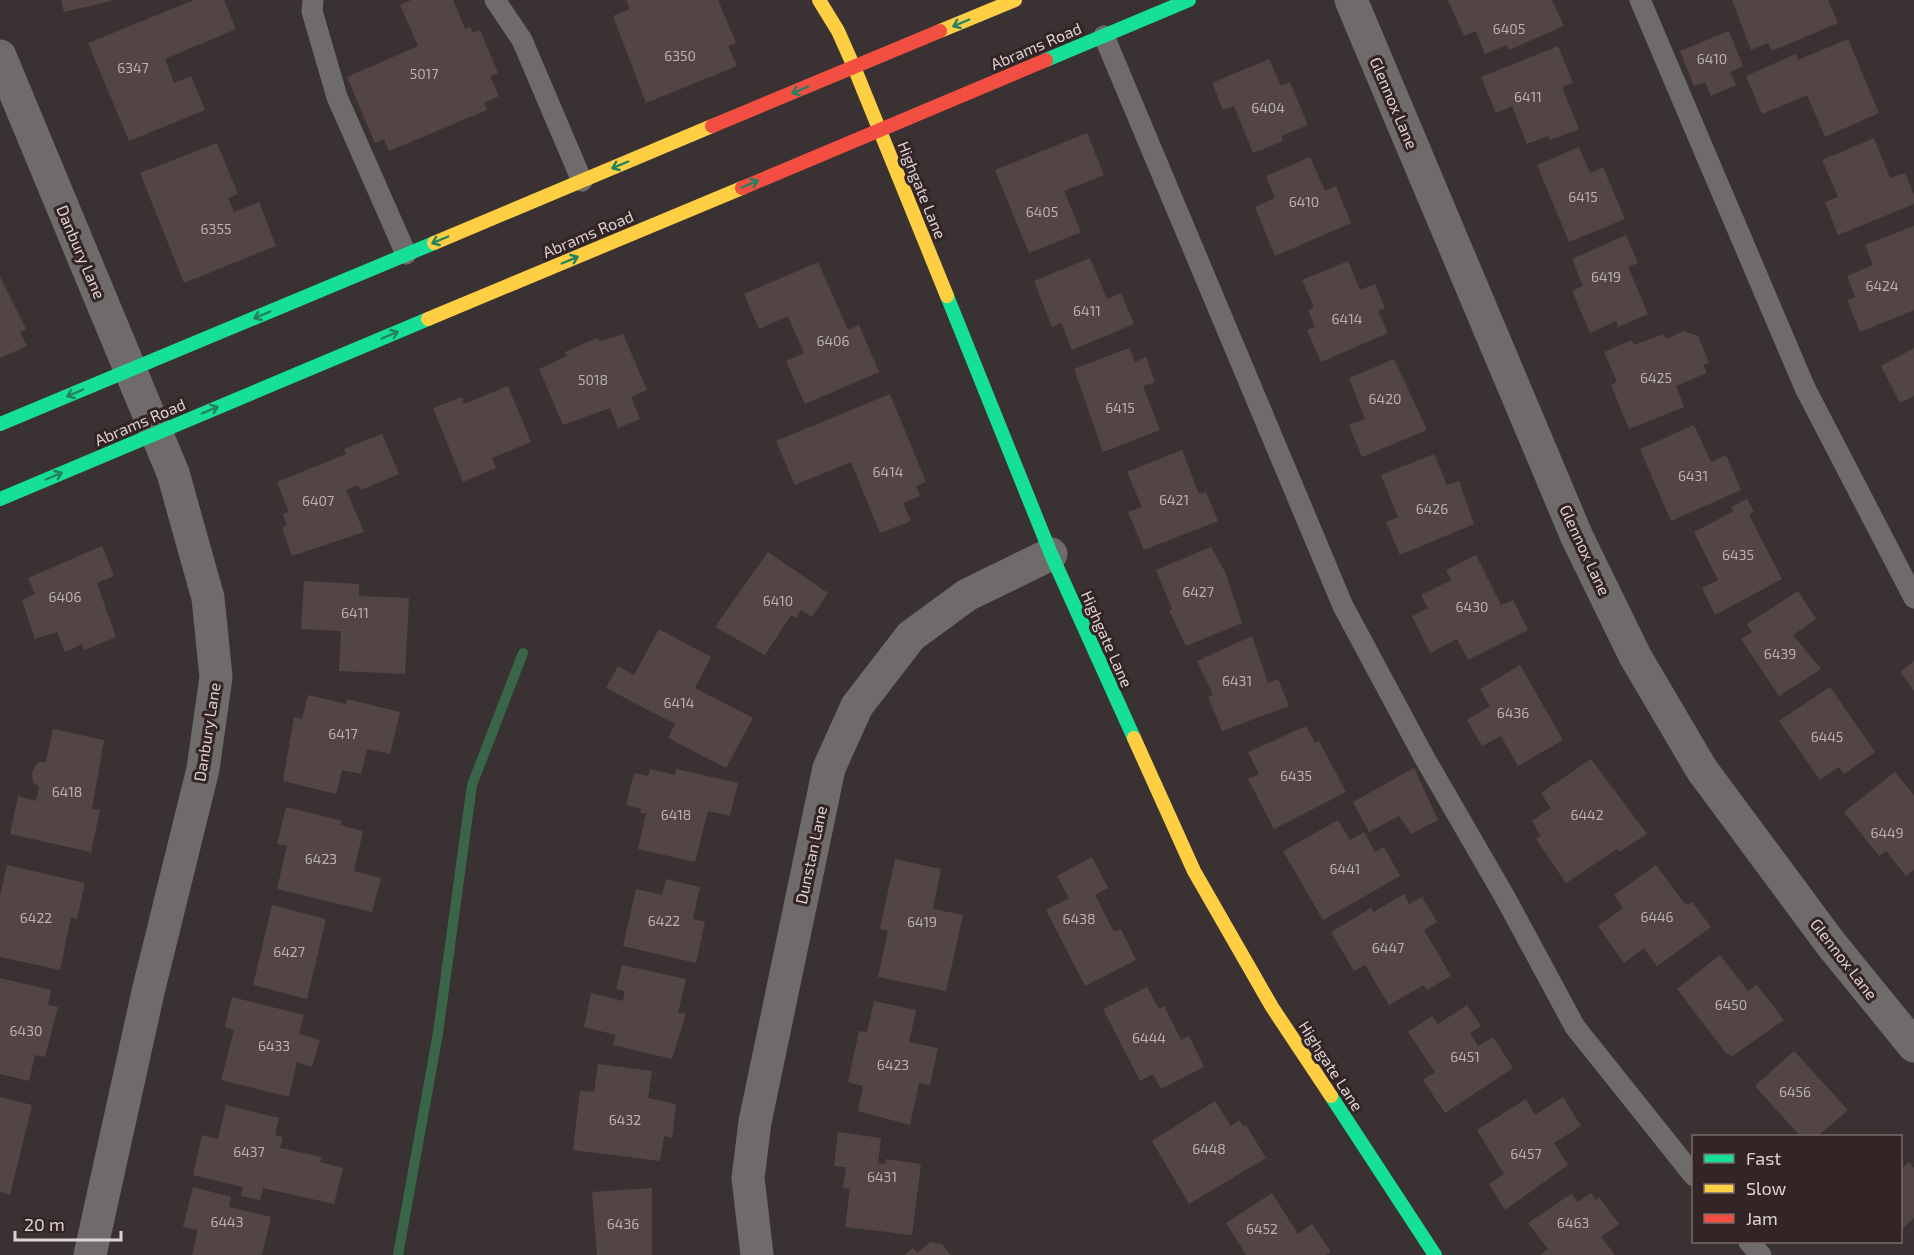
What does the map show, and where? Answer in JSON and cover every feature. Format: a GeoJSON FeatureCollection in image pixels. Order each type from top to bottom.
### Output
{"type":"FeatureCollection","features":[{"type":"Feature","properties":{"kind":"main road","name":"Highgate Lane"},"geometry":{"type":"LineString","coordinates":[[819,0],[838,32],[854,67],[1051,554],[1194,871],[1272,1007],[1435,1255]]}},
{"type":"Feature","properties":{"kind":"main road"},"geometry":{"type":"LineString","coordinates":[[0,424],[1015,0]]}},
{"type":"Feature","properties":{"kind":"main road","name":"Abrams Road"},"geometry":{"type":"LineString","coordinates":[[0,499],[1189,0]]}},
{"type":"Feature","properties":{"kind":"street","name":"Glennox Lane"},"geometry":{"type":"LineString","coordinates":[[1351,0],[1577,537],[1635,656],[1702,770],[1831,944],[1914,1046]]}},
{"type":"Feature","properties":{"kind":"street","name":"Danbury Lane"},"geometry":{"type":"LineString","coordinates":[[0,56],[185,507],[208,598],[216,677],[203,769],[148,992],[90,1255]]}},
{"type":"Feature","properties":{"kind":"street","name":"Dunstan Lane"},"geometry":{"type":"LineString","coordinates":[[758,1255],[748,1178],[755,1122],[829,768],[857,706],[911,636],[967,595],[1051,554]]}},
{"type":"Feature","properties":{"kind":"lane"},"geometry":{"type":"LineString","coordinates":[[313,0],[312,12],[337,97],[406,255]]}},
{"type":"Feature","properties":{"kind":"lane"},"geometry":{"type":"LineString","coordinates":[[495,0],[522,40],[582,181]]}},
{"type":"Feature","properties":{"kind":"lane"},"geometry":{"type":"LineString","coordinates":[[1640,0],[1805,388],[1914,598]]}},
{"type":"Feature","properties":{"kind":"lane"},"geometry":{"type":"LineString","coordinates":[[1104,36],[1343,606],[1424,757],[1506,899],[1575,1027],[1692,1173]]}},
{"type":"Feature","properties":{"kind":"lane"},"geometry":{"type":"LineString","coordinates":[[1750,1243],[1761,1255]]}},
{"type":"Feature","properties":{"kind":"building"},"geometry":{"type":"Polygon","coordinates":[[[61,0],[111,0],[111,1],[64,12],[61,0]]]}},
{"type":"Feature","properties":{"kind":"building"},"geometry":{"type":"Polygon","coordinates":[[[194,0],[224,0],[236,29],[165,59],[174,83],[191,76],[205,110],[129,141],[88,43],[194,0]]]}},
{"type":"Feature","properties":{"kind":"building"},"geometry":{"type":"Polygon","coordinates":[[[411,0],[453,0],[465,29],[470,27],[473,33],[480,30],[498,73],[490,76],[499,96],[484,103],[487,110],[389,151],[384,139],[375,143],[347,77],[418,46],[400,5],[411,0]]]}},
{"type":"Feature","properties":{"kind":"building"},"geometry":{"type":"Polygon","coordinates":[[[626,0],[718,0],[736,43],[728,46],[737,66],[646,103],[613,16],[630,9],[626,0]]]}},
{"type":"Feature","properties":{"kind":"building"},"geometry":{"type":"Polygon","coordinates":[[[1448,0],[1552,0],[1564,26],[1509,50],[1507,45],[1485,54],[1476,31],[1464,36],[1448,0]]]}},
{"type":"Feature","properties":{"kind":"building"},"geometry":{"type":"Polygon","coordinates":[[[1732,0],[1828,0],[1838,23],[1772,51],[1768,43],[1751,50],[1732,0]]]}},
{"type":"Feature","properties":{"kind":"building"},"geometry":{"type":"Polygon","coordinates":[[[1729,31],[1743,66],[1730,72],[1736,85],[1711,96],[1705,82],[1694,86],[1680,51],[1729,31]]]}},
{"type":"Feature","properties":{"kind":"building"},"geometry":{"type":"Polygon","coordinates":[[[1848,39],[1879,113],[1825,137],[1807,95],[1762,114],[1746,76],[1796,54],[1798,60],[1848,39]]]}},
{"type":"Feature","properties":{"kind":"building"},"geometry":{"type":"Polygon","coordinates":[[[1558,46],[1573,83],[1562,87],[1579,129],[1550,140],[1548,136],[1527,144],[1512,106],[1496,113],[1481,77],[1558,46]]]}},
{"type":"Feature","properties":{"kind":"building"},"geometry":{"type":"Polygon","coordinates":[[[1269,59],[1281,86],[1290,82],[1308,125],[1281,136],[1283,141],[1253,153],[1234,106],[1223,110],[1212,83],[1269,59]]]}},
{"type":"Feature","properties":{"kind":"building"},"geometry":{"type":"Polygon","coordinates":[[[1087,133],[1104,175],[1064,191],[1081,232],[1029,253],[995,170],[1087,133]]]}},
{"type":"Feature","properties":{"kind":"building"},"geometry":{"type":"Polygon","coordinates":[[[1874,138],[1890,178],[1905,173],[1914,194],[1914,204],[1838,235],[1825,202],[1838,197],[1822,160],[1874,138]]]}},
{"type":"Feature","properties":{"kind":"building"},"geometry":{"type":"Polygon","coordinates":[[[217,143],[238,194],[228,198],[234,212],[259,202],[276,246],[184,283],[140,173],[217,143]]]}},
{"type":"Feature","properties":{"kind":"building"},"geometry":{"type":"Polygon","coordinates":[[[1579,147],[1590,173],[1603,167],[1625,219],[1569,242],[1537,165],[1579,147]]]}},
{"type":"Feature","properties":{"kind":"building"},"geometry":{"type":"Polygon","coordinates":[[[1310,157],[1325,191],[1336,186],[1351,223],[1275,256],[1255,207],[1275,198],[1266,176],[1310,157]]]}},
{"type":"Feature","properties":{"kind":"building"},"geometry":{"type":"Polygon","coordinates":[[[1914,226],[1914,310],[1860,332],[1847,300],[1855,297],[1847,276],[1873,265],[1865,245],[1914,226]]]}},
{"type":"Feature","properties":{"kind":"building"},"geometry":{"type":"Polygon","coordinates":[[[1626,235],[1638,263],[1628,267],[1648,314],[1618,327],[1616,321],[1590,333],[1572,291],[1583,286],[1572,259],[1626,235]]]}},
{"type":"Feature","properties":{"kind":"building"},"geometry":{"type":"Polygon","coordinates":[[[1090,258],[1107,299],[1121,293],[1134,324],[1072,350],[1061,323],[1052,327],[1034,281],[1090,258]]]}},
{"type":"Feature","properties":{"kind":"building"},"geometry":{"type":"Polygon","coordinates":[[[1348,261],[1360,290],[1375,284],[1385,308],[1378,311],[1388,333],[1321,362],[1307,330],[1315,327],[1308,310],[1314,307],[1302,280],[1348,261]]]}},
{"type":"Feature","properties":{"kind":"building"},"geometry":{"type":"Polygon","coordinates":[[[818,262],[848,330],[859,325],[879,372],[805,404],[786,361],[804,353],[788,316],[759,329],[744,294],[818,262]]]}},
{"type":"Feature","properties":{"kind":"building"},"geometry":{"type":"Polygon","coordinates":[[[0,277],[26,329],[20,332],[27,346],[0,358],[0,277]]]}},
{"type":"Feature","properties":{"kind":"building"},"geometry":{"type":"Polygon","coordinates":[[[1684,331],[1698,336],[1709,363],[1703,365],[1707,373],[1676,386],[1684,407],[1629,429],[1611,385],[1617,382],[1604,352],[1632,340],[1634,345],[1664,334],[1666,339],[1684,331]]]}},
{"type":"Feature","properties":{"kind":"building"},"geometry":{"type":"Polygon","coordinates":[[[623,334],[647,390],[631,397],[640,419],[618,428],[610,408],[563,425],[539,369],[567,356],[565,352],[597,338],[602,341],[623,334]]]}},
{"type":"Feature","properties":{"kind":"building"},"geometry":{"type":"Polygon","coordinates":[[[1129,348],[1135,362],[1146,357],[1155,382],[1143,386],[1160,430],[1103,452],[1074,369],[1129,348]]]}},
{"type":"Feature","properties":{"kind":"building"},"geometry":{"type":"Polygon","coordinates":[[[1914,348],[1914,396],[1900,403],[1881,366],[1914,348]]]}},
{"type":"Feature","properties":{"kind":"building"},"geometry":{"type":"Polygon","coordinates":[[[1394,359],[1427,430],[1362,457],[1349,425],[1365,419],[1349,378],[1394,359]]]}},
{"type":"Feature","properties":{"kind":"building"},"geometry":{"type":"Polygon","coordinates":[[[508,386],[531,442],[492,458],[496,468],[463,482],[433,408],[462,397],[464,404],[508,386]]]}},
{"type":"Feature","properties":{"kind":"building"},"geometry":{"type":"Polygon","coordinates":[[[890,394],[926,482],[916,486],[920,496],[903,503],[911,521],[880,533],[851,462],[795,485],[776,441],[890,394]]]}},
{"type":"Feature","properties":{"kind":"building"},"geometry":{"type":"Polygon","coordinates":[[[1694,425],[1711,462],[1726,455],[1741,490],[1671,521],[1640,449],[1694,425]]]}},
{"type":"Feature","properties":{"kind":"building"},"geometry":{"type":"Polygon","coordinates":[[[382,434],[399,474],[361,490],[358,485],[346,490],[364,532],[292,556],[282,528],[287,525],[283,514],[289,512],[277,482],[346,454],[344,449],[382,434]]]}},
{"type":"Feature","properties":{"kind":"building"},"geometry":{"type":"Polygon","coordinates":[[[1182,450],[1199,494],[1206,492],[1218,521],[1144,550],[1128,512],[1142,507],[1127,472],[1182,450]]]}},
{"type":"Feature","properties":{"kind":"building"},"geometry":{"type":"Polygon","coordinates":[[[1434,454],[1447,485],[1459,481],[1474,524],[1400,555],[1386,522],[1398,517],[1381,475],[1434,454]]]}},
{"type":"Feature","properties":{"kind":"building"},"geometry":{"type":"Polygon","coordinates":[[[1747,499],[1754,512],[1749,515],[1782,579],[1715,615],[1702,588],[1718,580],[1694,532],[1734,511],[1731,507],[1747,499]]]}},
{"type":"Feature","properties":{"kind":"building"},"geometry":{"type":"Polygon","coordinates":[[[102,546],[114,576],[97,583],[116,637],[84,650],[82,644],[65,652],[57,632],[35,639],[22,600],[35,594],[28,578],[102,546]]]}},
{"type":"Feature","properties":{"kind":"building"},"geometry":{"type":"Polygon","coordinates":[[[1211,547],[1226,574],[1242,623],[1186,646],[1169,610],[1172,609],[1156,570],[1211,547]]]}},
{"type":"Feature","properties":{"kind":"building"},"geometry":{"type":"Polygon","coordinates":[[[768,552],[828,593],[812,617],[801,610],[796,618],[791,615],[765,655],[715,627],[768,552]]]}},
{"type":"Feature","properties":{"kind":"building"},"geometry":{"type":"Polygon","coordinates":[[[1476,555],[1501,605],[1513,600],[1528,630],[1468,660],[1457,639],[1430,653],[1412,616],[1428,608],[1421,595],[1451,580],[1446,570],[1476,555]]]}},
{"type":"Feature","properties":{"kind":"building"},"geometry":{"type":"Polygon","coordinates":[[[304,581],[359,584],[359,596],[409,598],[405,674],[339,671],[341,631],[301,629],[304,581]]]}},
{"type":"Feature","properties":{"kind":"building"},"geometry":{"type":"Polygon","coordinates":[[[1798,591],[1816,619],[1793,635],[1821,669],[1779,696],[1741,639],[1752,632],[1747,624],[1798,591]]]}},
{"type":"Feature","properties":{"kind":"building"},"geometry":{"type":"Polygon","coordinates":[[[659,629],[711,657],[695,688],[753,718],[726,768],[668,738],[675,724],[606,688],[618,666],[634,675],[659,629]]]}},
{"type":"Feature","properties":{"kind":"building"},"geometry":{"type":"Polygon","coordinates":[[[1252,636],[1268,683],[1278,679],[1289,706],[1222,731],[1208,697],[1213,695],[1197,661],[1252,636]]]}},
{"type":"Feature","properties":{"kind":"building"},"geometry":{"type":"Polygon","coordinates":[[[1914,661],[1914,691],[1900,672],[1914,661]]]}},
{"type":"Feature","properties":{"kind":"building"},"geometry":{"type":"Polygon","coordinates":[[[1520,665],[1563,740],[1518,766],[1501,736],[1482,746],[1467,720],[1490,706],[1480,689],[1520,665]]]}},
{"type":"Feature","properties":{"kind":"building"},"geometry":{"type":"Polygon","coordinates":[[[1830,687],[1875,752],[1844,774],[1839,767],[1820,780],[1779,721],[1830,687]]]}},
{"type":"Feature","properties":{"kind":"building"},"geometry":{"type":"Polygon","coordinates":[[[308,695],[346,704],[347,699],[400,712],[390,754],[367,749],[361,774],[342,770],[336,794],[283,781],[294,717],[302,719],[308,695]]]}},
{"type":"Feature","properties":{"kind":"building"},"geometry":{"type":"Polygon","coordinates":[[[1306,726],[1315,743],[1319,741],[1346,792],[1274,829],[1248,779],[1259,774],[1248,752],[1306,726]]]}},
{"type":"Feature","properties":{"kind":"building"},"geometry":{"type":"Polygon","coordinates":[[[53,729],[104,740],[92,809],[100,810],[91,852],[10,834],[18,796],[36,801],[39,787],[33,782],[32,772],[38,762],[46,762],[53,729]]]}},
{"type":"Feature","properties":{"kind":"building"},"geometry":{"type":"Polygon","coordinates":[[[1591,759],[1647,834],[1619,852],[1617,849],[1566,883],[1536,839],[1541,836],[1532,821],[1551,808],[1541,793],[1591,759]]]}},
{"type":"Feature","properties":{"kind":"building"},"geometry":{"type":"Polygon","coordinates":[[[1414,768],[1438,820],[1411,834],[1399,816],[1369,832],[1353,802],[1414,768]]]}},
{"type":"Feature","properties":{"kind":"building"},"geometry":{"type":"Polygon","coordinates":[[[650,769],[675,775],[676,769],[738,783],[730,816],[708,811],[695,862],[638,849],[646,814],[640,813],[641,809],[626,805],[634,773],[648,776],[650,769]]]}},
{"type":"Feature","properties":{"kind":"building"},"geometry":{"type":"Polygon","coordinates":[[[1895,772],[1914,795],[1914,870],[1906,876],[1886,851],[1879,856],[1844,812],[1895,772]]]}},
{"type":"Feature","properties":{"kind":"building"},"geometry":{"type":"Polygon","coordinates":[[[286,807],[342,821],[340,825],[363,831],[354,871],[381,878],[372,912],[277,889],[287,846],[277,844],[286,807]]]}},
{"type":"Feature","properties":{"kind":"building"},"geometry":{"type":"Polygon","coordinates":[[[1338,820],[1350,840],[1364,832],[1375,852],[1384,847],[1400,876],[1323,920],[1283,851],[1338,820]]]}},
{"type":"Feature","properties":{"kind":"building"},"geometry":{"type":"Polygon","coordinates":[[[1092,857],[1108,888],[1095,895],[1114,932],[1121,929],[1136,960],[1085,986],[1046,910],[1069,898],[1057,876],[1092,857]]]}},
{"type":"Feature","properties":{"kind":"building"},"geometry":{"type":"Polygon","coordinates":[[[895,859],[941,869],[933,909],[963,915],[946,991],[878,977],[888,931],[880,929],[895,859]]]}},
{"type":"Feature","properties":{"kind":"building"},"geometry":{"type":"Polygon","coordinates":[[[7,865],[85,883],[77,919],[71,917],[60,970],[0,957],[0,897],[7,865]]]}},
{"type":"Feature","properties":{"kind":"building"},"geometry":{"type":"Polygon","coordinates":[[[1656,865],[1681,899],[1687,905],[1692,902],[1711,927],[1657,966],[1644,948],[1624,963],[1598,926],[1623,908],[1614,895],[1656,865]]]}},
{"type":"Feature","properties":{"kind":"building"},"geometry":{"type":"Polygon","coordinates":[[[666,879],[700,887],[693,919],[705,922],[696,963],[623,946],[636,889],[662,895],[666,879]]]}},
{"type":"Feature","properties":{"kind":"building"},"geometry":{"type":"Polygon","coordinates":[[[1404,894],[1409,904],[1422,897],[1437,922],[1424,930],[1451,976],[1427,990],[1424,985],[1389,1005],[1365,965],[1354,971],[1331,932],[1371,908],[1374,912],[1404,894]]]}},
{"type":"Feature","properties":{"kind":"building"},"geometry":{"type":"Polygon","coordinates":[[[272,905],[326,919],[307,999],[253,985],[272,905]]]}},
{"type":"Feature","properties":{"kind":"building"},"geometry":{"type":"Polygon","coordinates":[[[1720,955],[1748,991],[1757,985],[1784,1020],[1732,1056],[1726,1053],[1677,989],[1720,955]]]}},
{"type":"Feature","properties":{"kind":"building"},"geometry":{"type":"Polygon","coordinates":[[[622,965],[686,979],[678,1013],[686,1014],[672,1059],[613,1045],[616,1035],[584,1027],[591,993],[623,1001],[625,991],[616,989],[622,965]]]}},
{"type":"Feature","properties":{"kind":"building"},"geometry":{"type":"Polygon","coordinates":[[[0,978],[51,990],[48,1005],[58,1007],[45,1057],[35,1055],[29,1081],[0,1074],[0,978]]]}},
{"type":"Feature","properties":{"kind":"building"},"geometry":{"type":"Polygon","coordinates":[[[1147,987],[1159,1009],[1164,1006],[1181,1040],[1189,1036],[1204,1067],[1161,1089],[1153,1074],[1140,1081],[1103,1009],[1147,987]]]}},
{"type":"Feature","properties":{"kind":"building"},"geometry":{"type":"Polygon","coordinates":[[[232,997],[304,1015],[299,1034],[320,1040],[312,1067],[297,1062],[289,1097],[221,1080],[234,1030],[225,1027],[232,997]]]}},
{"type":"Feature","properties":{"kind":"building"},"geometry":{"type":"Polygon","coordinates":[[[874,1001],[916,1010],[909,1042],[938,1048],[930,1085],[919,1083],[910,1125],[858,1111],[863,1086],[848,1082],[859,1031],[867,1032],[874,1001]]]}},
{"type":"Feature","properties":{"kind":"building"},"geometry":{"type":"Polygon","coordinates":[[[1467,1005],[1481,1026],[1470,1033],[1478,1046],[1493,1037],[1513,1068],[1445,1113],[1423,1080],[1435,1072],[1408,1032],[1432,1016],[1438,1024],[1467,1005]]]}},
{"type":"Feature","properties":{"kind":"building"},"geometry":{"type":"Polygon","coordinates":[[[1794,1051],[1848,1110],[1819,1135],[1799,1135],[1755,1086],[1794,1051]]]}},
{"type":"Feature","properties":{"kind":"building"},"geometry":{"type":"Polygon","coordinates":[[[598,1064],[652,1071],[648,1098],[676,1104],[672,1138],[664,1136],[660,1161],[573,1150],[580,1091],[594,1092],[598,1064]]]}},
{"type":"Feature","properties":{"kind":"building"},"geometry":{"type":"Polygon","coordinates":[[[0,1097],[32,1105],[10,1195],[0,1192],[0,1097]]]}},
{"type":"Feature","properties":{"kind":"building"},"geometry":{"type":"Polygon","coordinates":[[[1563,1097],[1581,1126],[1554,1143],[1568,1165],[1505,1210],[1489,1184],[1504,1174],[1477,1130],[1526,1099],[1535,1115],[1563,1097]]]}},
{"type":"Feature","properties":{"kind":"building"},"geometry":{"type":"Polygon","coordinates":[[[1215,1101],[1231,1126],[1239,1120],[1243,1127],[1246,1125],[1266,1158],[1189,1204],[1152,1141],[1215,1101]]]}},
{"type":"Feature","properties":{"kind":"building"},"geometry":{"type":"Polygon","coordinates":[[[226,1105],[279,1118],[275,1135],[283,1137],[280,1148],[322,1157],[320,1162],[343,1168],[334,1204],[263,1188],[260,1200],[241,1196],[243,1187],[193,1175],[202,1135],[218,1139],[226,1105]]]}},
{"type":"Feature","properties":{"kind":"building"},"geometry":{"type":"Polygon","coordinates":[[[838,1132],[881,1138],[878,1163],[885,1164],[886,1159],[921,1164],[912,1235],[845,1227],[850,1189],[843,1188],[846,1167],[834,1166],[838,1132]]]}},
{"type":"Feature","properties":{"kind":"building"},"geometry":{"type":"Polygon","coordinates":[[[1909,1162],[1914,1168],[1914,1218],[1902,1229],[1902,1168],[1909,1162]]]}},
{"type":"Feature","properties":{"kind":"building"},"geometry":{"type":"Polygon","coordinates":[[[193,1187],[231,1197],[229,1207],[271,1217],[262,1255],[192,1255],[198,1230],[183,1227],[193,1187]]]}},
{"type":"Feature","properties":{"kind":"building"},"geometry":{"type":"Polygon","coordinates":[[[652,1188],[652,1255],[597,1255],[592,1192],[652,1188]]]}},
{"type":"Feature","properties":{"kind":"building"},"geometry":{"type":"Polygon","coordinates":[[[1272,1193],[1298,1234],[1312,1224],[1331,1252],[1326,1255],[1246,1255],[1226,1223],[1272,1193]]]}},
{"type":"Feature","properties":{"kind":"building"},"geometry":{"type":"Polygon","coordinates":[[[1591,1193],[1596,1200],[1599,1197],[1619,1224],[1601,1237],[1615,1255],[1540,1255],[1548,1249],[1528,1223],[1571,1194],[1578,1202],[1591,1193]]]}},
{"type":"Feature","properties":{"kind":"building"},"geometry":{"type":"Polygon","coordinates":[[[931,1242],[942,1244],[951,1255],[904,1255],[913,1248],[917,1253],[931,1242]]]}},
{"type":"Feature","properties":{"kind":"waterway"},"geometry":{"type":"LineString","coordinates":[[398,1255],[438,1033],[472,785],[523,653]]}},
{"type":"Feature","properties":{"kind":"traffic: fast"},"geometry":{"type":"LineString","coordinates":[[1046,60],[1189,0]]}},
{"type":"Feature","properties":{"kind":"traffic: fast"},"geometry":{"type":"LineString","coordinates":[[0,424],[434,243]]}},
{"type":"Feature","properties":{"kind":"traffic: fast"},"geometry":{"type":"LineString","coordinates":[[947,296],[1051,554],[1134,738]]}},
{"type":"Feature","properties":{"kind":"traffic: fast"},"geometry":{"type":"LineString","coordinates":[[0,499],[428,319]]}},
{"type":"Feature","properties":{"kind":"traffic: fast"},"geometry":{"type":"LineString","coordinates":[[1331,1096],[1435,1255]]}},
{"type":"Feature","properties":{"kind":"traffic: slow"},"geometry":{"type":"LineString","coordinates":[[819,0],[838,31],[854,67],[947,296]]}},
{"type":"Feature","properties":{"kind":"traffic: slow"},"geometry":{"type":"LineString","coordinates":[[940,31],[1015,0]]}},
{"type":"Feature","properties":{"kind":"traffic: slow"},"geometry":{"type":"LineString","coordinates":[[434,243],[712,126]]}},
{"type":"Feature","properties":{"kind":"traffic: slow"},"geometry":{"type":"LineString","coordinates":[[428,319],[742,188]]}},
{"type":"Feature","properties":{"kind":"traffic: slow"},"geometry":{"type":"LineString","coordinates":[[1134,738],[1194,871],[1272,1007],[1331,1096]]}},
{"type":"Feature","properties":{"kind":"traffic: jam"},"geometry":{"type":"LineString","coordinates":[[712,126],[940,31]]}},
{"type":"Feature","properties":{"kind":"traffic: jam"},"geometry":{"type":"LineString","coordinates":[[742,188],[1046,60]]}}]}
